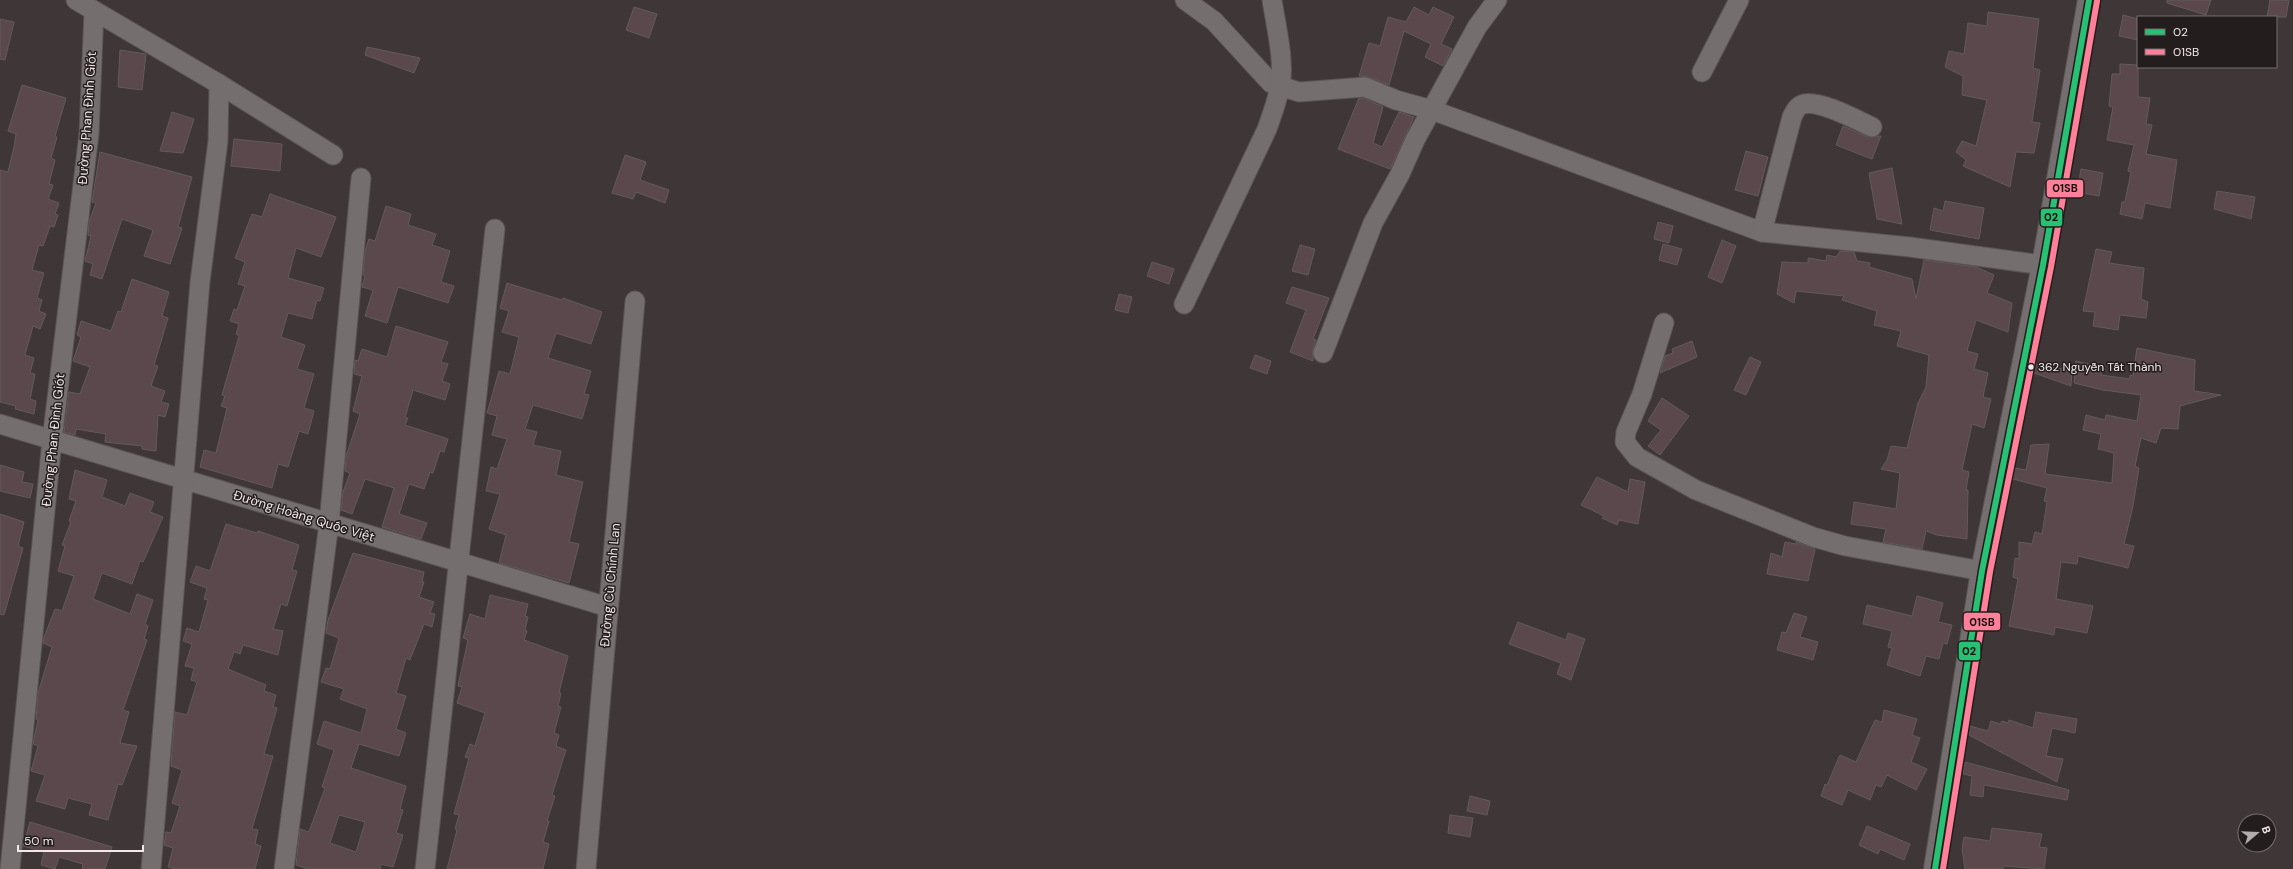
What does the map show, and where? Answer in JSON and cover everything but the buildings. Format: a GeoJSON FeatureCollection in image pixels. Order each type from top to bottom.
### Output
{"type":"FeatureCollection","features":[{"type":"Feature","properties":{"kind":"main road"},"geometry":{"type":"LineString","coordinates":[[1935,869],[1982,571],[2043,265],[2089,0]]}},
{"type":"Feature","properties":{"kind":"street"},"geometry":{"type":"LineString","coordinates":[[76,0],[219,84],[333,155]]}},
{"type":"Feature","properties":{"kind":"street"},"geometry":{"type":"LineString","coordinates":[[1185,0],[1214,21],[1271,82],[1280,86],[1300,92],[1365,88],[1396,100],[1432,110],[1762,232],[1910,247],[2043,265]]}},
{"type":"Feature","properties":{"kind":"street"},"geometry":{"type":"LineString","coordinates":[[1184,304],[1267,129],[1280,86],[1281,70],[1272,0]]}},
{"type":"Feature","properties":{"kind":"street"},"geometry":{"type":"LineString","coordinates":[[1323,353],[1374,223],[1400,174],[1415,140],[1477,27],[1497,0]]}},
{"type":"Feature","properties":{"kind":"street"},"geometry":{"type":"LineString","coordinates":[[1702,72],[1739,0]]}},
{"type":"Feature","properties":{"kind":"street","name":"Đường Phan Đình Giót"},"geometry":{"type":"LineString","coordinates":[[10,869],[52,440],[89,134],[94,11]]}},
{"type":"Feature","properties":{"kind":"street"},"geometry":{"type":"LineString","coordinates":[[151,869],[200,282],[218,142],[219,84]]}},
{"type":"Feature","properties":{"kind":"street"},"geometry":{"type":"LineString","coordinates":[[1762,232],[1792,117],[1800,106],[1805,103],[1825,108],[1872,127]]}},
{"type":"Feature","properties":{"kind":"street"},"geometry":{"type":"LineString","coordinates":[[284,869],[329,523],[361,178]]}},
{"type":"Feature","properties":{"kind":"street"},"geometry":{"type":"LineString","coordinates":[[425,869],[495,229]]}},
{"type":"Feature","properties":{"kind":"street","name":"Đường Cù Chính Lan"},"geometry":{"type":"LineString","coordinates":[[586,869],[635,301]]}},
{"type":"Feature","properties":{"kind":"street"},"geometry":{"type":"LineString","coordinates":[[1664,323],[1642,394],[1626,432],[1625,442],[1637,457],[1709,495],[1813,537],[1845,546],[1982,571]]}},
{"type":"Feature","properties":{"kind":"street","name":"Đường Hoàng Quốc Việt"},"geometry":{"type":"LineString","coordinates":[[0,424],[608,607]]}},
{"type":"Feature","properties":{"kind":"transit line","name":"02"},"geometry":{"type":"LineString","coordinates":[[1935,869],[1982,571],[2043,265],[2089,0]]}},
{"type":"Feature","properties":{"kind":"transit line","name":"01SB"},"geometry":{"type":"LineString","coordinates":[[1943,869],[1990,572],[2051,267],[2097,1]]}},
{"type":"Feature","properties":{"kind":"place","name":"362 Nguyễn Tất Thành"},"geometry":{"type":"Point","coordinates":[2031,367]}}]}
